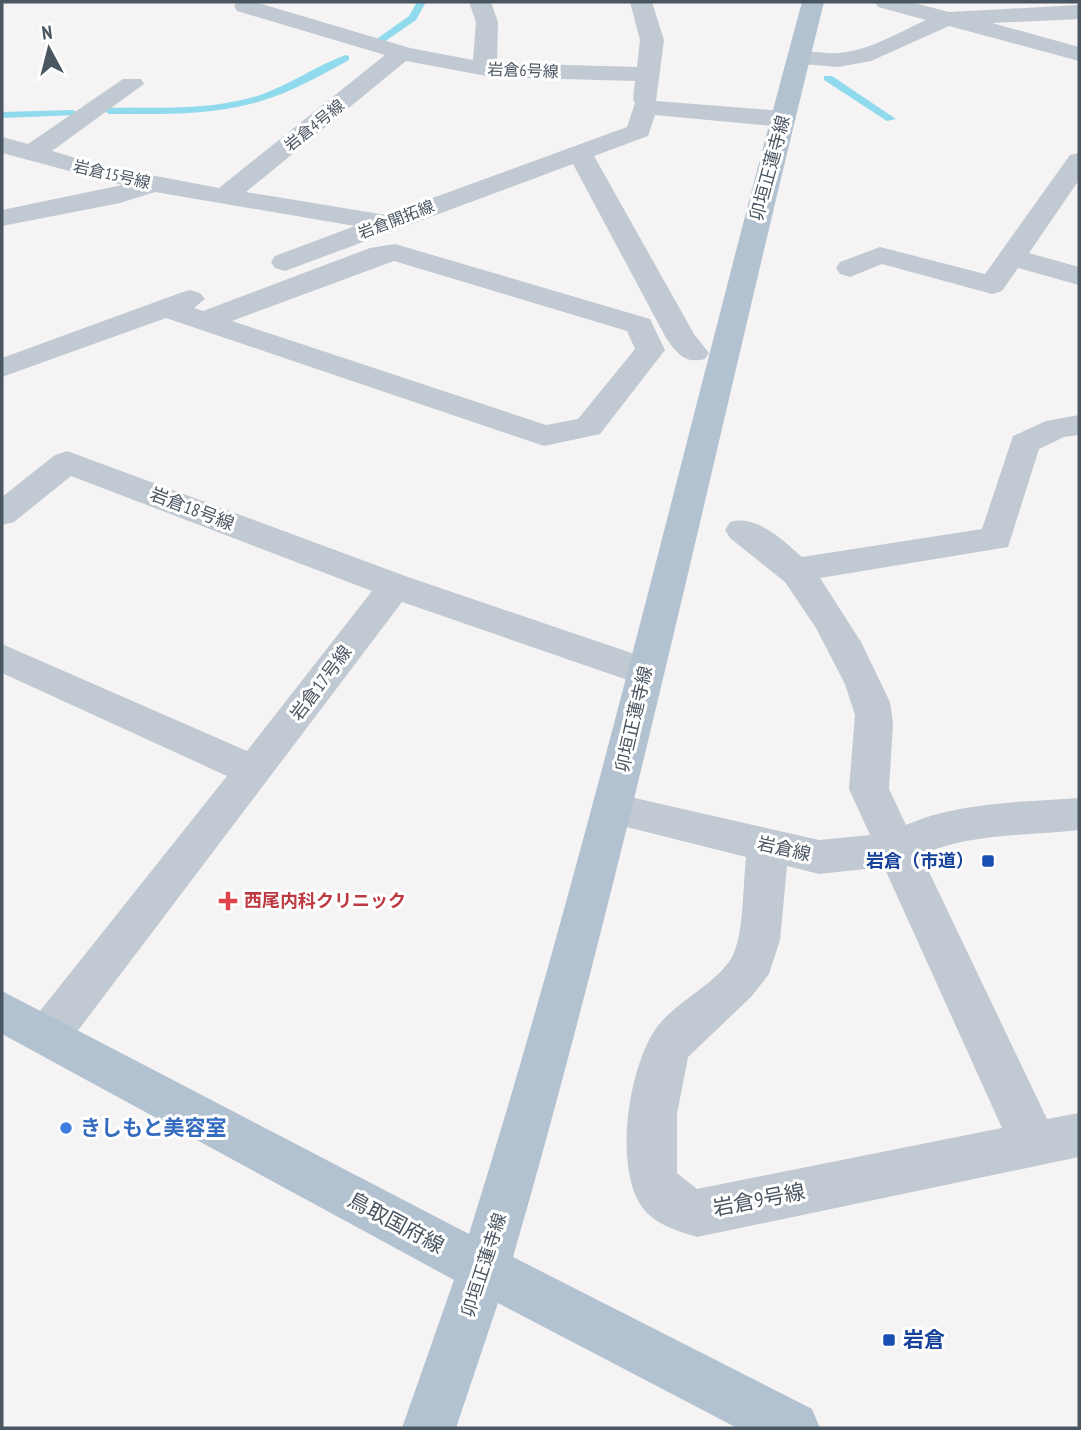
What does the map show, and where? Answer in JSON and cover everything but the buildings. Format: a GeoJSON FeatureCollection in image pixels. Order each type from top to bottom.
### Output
{"type":"FeatureCollection","features":[{"type":"Feature","properties":{"kind":"main road","name":"卯垣正蓮寺線"},"geometry":{"type":"LineString","coordinates":[[429,1428],[484,1269],[613,809],[813,2]]}},
{"type":"Feature","properties":{"kind":"main road","name":"鳥取国府線"},"geometry":{"type":"LineString","coordinates":[[2,1011],[484,1269],[793,1428]]}},
{"type":"Feature","properties":{"kind":"street"},"geometry":{"type":"LineString","coordinates":[[480,2],[487,22],[485,69]]}},
{"type":"Feature","properties":{"kind":"street"},"geometry":{"type":"LineString","coordinates":[[641,2],[652,40],[646,74],[645,107],[783,119]]}},
{"type":"Feature","properties":{"kind":"street"},"geometry":{"type":"LineString","coordinates":[[886,2],[940,10],[1079,12]]}},
{"type":"Feature","properties":{"kind":"street"},"geometry":{"type":"LineString","coordinates":[[245,6],[318,17],[402,53]]}},
{"type":"Feature","properties":{"kind":"street"},"geometry":{"type":"LineString","coordinates":[[799,58],[838,61],[871,54],[940,10]]}},
{"type":"Feature","properties":{"kind":"street"},"geometry":{"type":"LineString","coordinates":[[940,10],[1079,54]]}},
{"type":"Feature","properties":{"kind":"street","name":"岩倉6号線"},"geometry":{"type":"LineString","coordinates":[[402,53],[438,64],[485,69],[646,74]]}},
{"type":"Feature","properties":{"kind":"street","name":"岩倉4号線"},"geometry":{"type":"LineString","coordinates":[[225,197],[402,53]]}},
{"type":"Feature","properties":{"kind":"street"},"geometry":{"type":"LineString","coordinates":[[31,153],[132,84]]}},
{"type":"Feature","properties":{"kind":"street","name":"岩倉開拓線"},"geometry":{"type":"LineString","coordinates":[[2,368],[385,223],[639,131],[645,107]]}},
{"type":"Feature","properties":{"kind":"street","name":"岩倉15号線"},"geometry":{"type":"LineString","coordinates":[[2,145],[99,173],[225,197]]}},
{"type":"Feature","properties":{"kind":"street"},"geometry":{"type":"LineString","coordinates":[[579,152],[681,338],[694,353]]}},
{"type":"Feature","properties":{"kind":"street"},"geometry":{"type":"LineString","coordinates":[[850,268],[880,255],[992,285],[1074,174]]}},
{"type":"Feature","properties":{"kind":"street"},"geometry":{"type":"LineString","coordinates":[[2,218],[120,195],[153,183]]}},
{"type":"Feature","properties":{"kind":"street"},"geometry":{"type":"LineString","coordinates":[[225,197],[385,223]]}},
{"type":"Feature","properties":{"kind":"street"},"geometry":{"type":"LineString","coordinates":[[166,308],[204,321],[544,436],[589,427],[650,350],[639,325],[395,252],[380,254],[204,321]]}},
{"type":"Feature","properties":{"kind":"street"},"geometry":{"type":"LineString","coordinates":[[1012,257],[1079,276]]}},
{"type":"Feature","properties":{"kind":"street"},"geometry":{"type":"LineString","coordinates":[[795,570],[996,539],[1024,443],[1068,427]]}},
{"type":"Feature","properties":{"kind":"street","name":"岩倉18号線"},"geometry":{"type":"LineString","coordinates":[[2,514],[67,462],[395,586]]}},
{"type":"Feature","properties":{"kind":"street"},"geometry":{"type":"LineString","coordinates":[[742,530],[795,570],[811,589],[867,691],[874,713],[866,769],[869,789],[894,849],[1034,1144]]}},
{"type":"Feature","properties":{"kind":"street"},"geometry":{"type":"LineString","coordinates":[[395,586],[645,672]]}},
{"type":"Feature","properties":{"kind":"street","name":"岩倉17号線"},"geometry":{"type":"LineString","coordinates":[[48,1035],[395,586]]}},
{"type":"Feature","properties":{"kind":"street"},"geometry":{"type":"LineString","coordinates":[[2,657],[254,771]]}},
{"type":"Feature","properties":{"kind":"street","name":"岩倉線"},"geometry":{"type":"LineString","coordinates":[[613,809],[819,857],[894,849],[929,833],[1079,814]]}},
{"type":"Feature","properties":{"kind":"street","name":"岩倉9号線"},"geometry":{"type":"LineString","coordinates":[[768,845],[754,960],[739,979],[671,1045],[657,1088],[651,1119],[653,1182],[674,1207],[697,1213],[1079,1135]]}},
{"type":"Feature","properties":{"kind":"waterway"},"geometry":{"type":"LineString","coordinates":[[381,40],[413,18],[421,2]]}},
{"type":"Feature","properties":{"kind":"waterway"},"geometry":{"type":"LineString","coordinates":[[109,111],[184,110],[240,104],[281,90],[346,58]]}},
{"type":"Feature","properties":{"kind":"waterway"},"geometry":{"type":"LineString","coordinates":[[828,78],[891,119]]}},
{"type":"Feature","properties":{"kind":"waterway"},"geometry":{"type":"LineString","coordinates":[[2,115],[73,113]]}},
{"type":"Feature","properties":{"kind":"place","name":"岩倉（市道）"},"geometry":{"type":"Point","coordinates":[988,861]}},
{"type":"Feature","properties":{"kind":"place","name":"西尾内科クリニック"},"geometry":{"type":"Point","coordinates":[228,901]}},
{"type":"Feature","properties":{"kind":"place","name":"きしもと美容室"},"geometry":{"type":"Point","coordinates":[66,1128]}},
{"type":"Feature","properties":{"kind":"place","name":"岩倉"},"geometry":{"type":"Point","coordinates":[889,1340]}}]}
